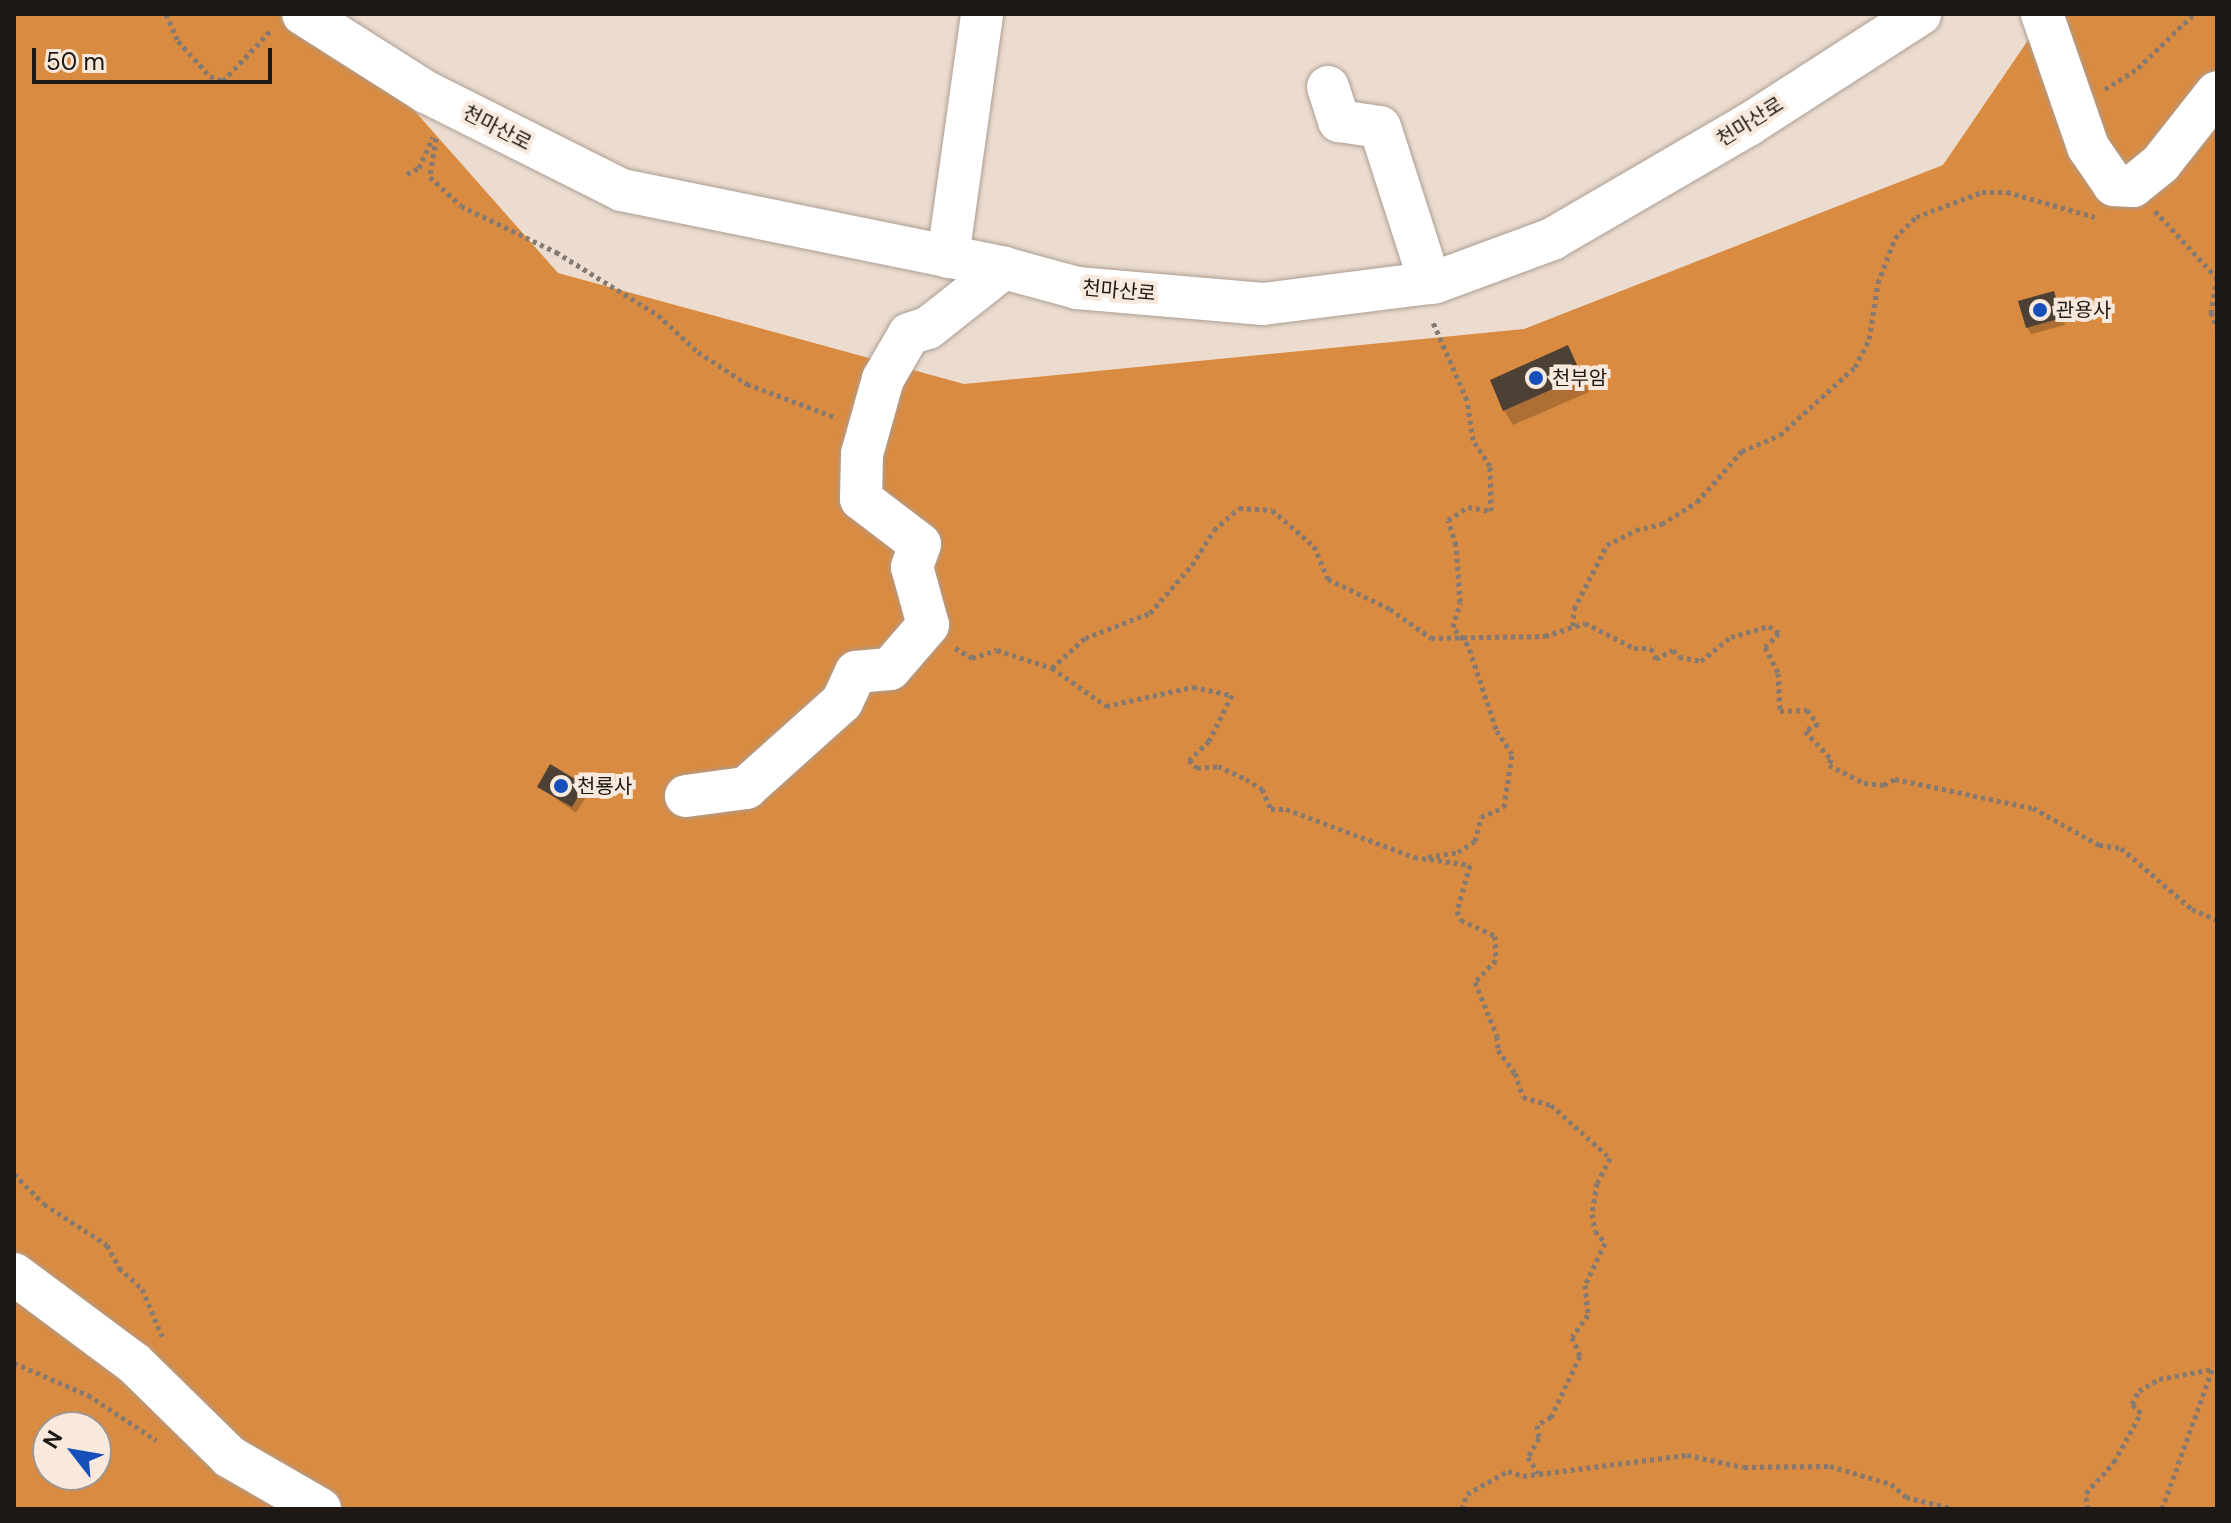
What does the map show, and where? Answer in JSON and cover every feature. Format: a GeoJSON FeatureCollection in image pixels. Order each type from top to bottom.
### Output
{"type":"FeatureCollection","features":[{"type":"Feature","properties":{"kind":"street"},"geometry":{"type":"LineString","coordinates":[[948,257],[982,14]]}},
{"type":"Feature","properties":{"kind":"street","name":"천마산로"},"geometry":{"type":"LineString","coordinates":[[289,19],[622,190],[1004,268],[1077,288],[1263,304],[1420,284],[1552,239],[1748,125],[1920,14]]}},
{"type":"Feature","properties":{"kind":"street"},"geometry":{"type":"LineString","coordinates":[[2042,14],[2088,147],[2114,185],[2133,186],[2161,163],[2217,92]]}},
{"type":"Feature","properties":{"kind":"street"},"geometry":{"type":"LineString","coordinates":[[1328,87],[1339,121],[1380,127],[1420,284]]}},
{"type":"Feature","properties":{"kind":"street"},"geometry":{"type":"LineString","coordinates":[[686,796],[746,788],[842,702],[856,672],[890,669],[928,625],[912,567],[920,544],[861,499],[869,423],[883,379],[909,334],[928,328],[1004,268]]}},
{"type":"Feature","properties":{"kind":"street"},"geometry":{"type":"LineString","coordinates":[[14,1274],[134,1363],[230,1457],[320,1509]]}},
{"type":"Feature","properties":{"kind":"path"},"geometry":{"type":"LineString","coordinates":[[166,14],[178,41],[210,76],[223,81],[289,19]]}},
{"type":"Feature","properties":{"kind":"path"},"geometry":{"type":"LineString","coordinates":[[2079,115],[2194,14]]}},
{"type":"Feature","properties":{"kind":"path"},"geometry":{"type":"LineString","coordinates":[[407,174],[419,168],[437,129],[430,177],[461,206],[556,252],[658,315],[698,352],[747,384],[837,418],[869,423]]}},
{"type":"Feature","properties":{"kind":"path"},"geometry":{"type":"LineString","coordinates":[[2133,186],[2217,278],[2211,312],[2217,328]]}},
{"type":"Feature","properties":{"kind":"path"},"geometry":{"type":"LineString","coordinates":[[1573,627],[1574,609],[1607,545],[1636,530],[1662,524],[1697,502],[1742,451],[1780,435],[1855,367],[1869,339],[1878,283],[1895,238],[1916,217],[1982,192],[2007,192],[2104,220]]}},
{"type":"Feature","properties":{"kind":"path"},"geometry":{"type":"LineString","coordinates":[[1420,284],[1467,400],[1473,440],[1490,466],[1491,511],[1468,507],[1448,520],[1456,545],[1460,602],[1453,627],[1462,636],[1496,729],[1512,754],[1504,807],[1481,817],[1475,841],[1458,852],[1427,858]]}},
{"type":"Feature","properties":{"kind":"path"},"geometry":{"type":"LineString","coordinates":[[1052,668],[1063,664],[1085,638],[1150,613],[1192,565],[1214,530],[1239,508],[1272,510],[1314,546],[1328,579],[1349,592],[1390,609],[1431,638],[1515,639],[1585,623],[1634,648],[1651,648],[1656,659],[1673,650],[1679,657],[1701,661],[1731,637],[1769,626],[1779,633],[1765,647],[1778,673],[1780,711],[1807,710],[1818,724],[1805,731],[1831,759],[1829,765],[1864,783],[1884,785],[1895,779],[2033,808],[2099,845],[2121,848],[2192,909],[2217,920]]}},
{"type":"Feature","properties":{"kind":"path"},"geometry":{"type":"LineString","coordinates":[[909,647],[916,656],[949,644],[972,658],[997,650],[1052,668],[1106,706],[1193,687],[1232,695],[1209,741],[1189,760],[1197,768],[1218,766],[1246,779],[1262,789],[1271,809],[1286,809],[1343,833],[1427,858],[1470,865],[1457,911],[1461,920],[1495,936],[1496,960],[1475,982],[1497,1036],[1498,1050],[1515,1073],[1523,1097],[1551,1105],[1610,1158],[1597,1183],[1592,1214],[1595,1231],[1605,1243],[1585,1285],[1588,1315],[1572,1337],[1580,1356],[1551,1417],[1537,1425],[1539,1438],[1528,1457],[1538,1473]]}},
{"type":"Feature","properties":{"kind":"path"},"geometry":{"type":"LineString","coordinates":[[14,1174],[44,1204],[107,1245],[119,1268],[142,1289],[163,1341]]}},
{"type":"Feature","properties":{"kind":"path"},"geometry":{"type":"LineString","coordinates":[[14,1363],[88,1395],[167,1446]]}},
{"type":"Feature","properties":{"kind":"path"},"geometry":{"type":"LineString","coordinates":[[2087,1509],[2086,1493],[2114,1462],[2141,1413],[2132,1404],[2139,1391],[2159,1379],[2213,1369],[2162,1509]]}},
{"type":"Feature","properties":{"kind":"path"},"geometry":{"type":"LineString","coordinates":[[1462,1509],[1467,1494],[1508,1471],[1523,1476],[1687,1455],[1744,1467],[1830,1466],[1891,1484],[1906,1497],[1955,1509],[1975,1509]]}},
{"type":"Feature","properties":{"kind":"shaded area"},"geometry":{"type":"Polygon","coordinates":[[[14,14],[329,14],[558,273],[964,384],[1524,329],[1943,165],[2046,14],[2217,14],[2217,1509],[14,1509],[14,14]]]}},
{"type":"Feature","properties":{"kind":"building","name":"관용사"},"geometry":{"type":"Polygon","coordinates":[[[2054,291],[2062,318],[2026,328],[2018,301],[2054,291]]]}},
{"type":"Feature","properties":{"kind":"building","name":"천부암"},"geometry":{"type":"Polygon","coordinates":[[[1568,345],[1582,376],[1503,411],[1490,380],[1568,345]]]}},
{"type":"Feature","properties":{"kind":"building","name":"천룡사"},"geometry":{"type":"Polygon","coordinates":[[[550,764],[585,785],[572,807],[537,787],[550,764]]]}},
{"type":"Feature","properties":{"kind":"place","name":"관용사"},"geometry":{"type":"Point","coordinates":[2040,310]}},
{"type":"Feature","properties":{"kind":"place","name":"천부암"},"geometry":{"type":"Point","coordinates":[1536,378]}},
{"type":"Feature","properties":{"kind":"place","name":"천룡사"},"geometry":{"type":"Point","coordinates":[561,786]}}]}
